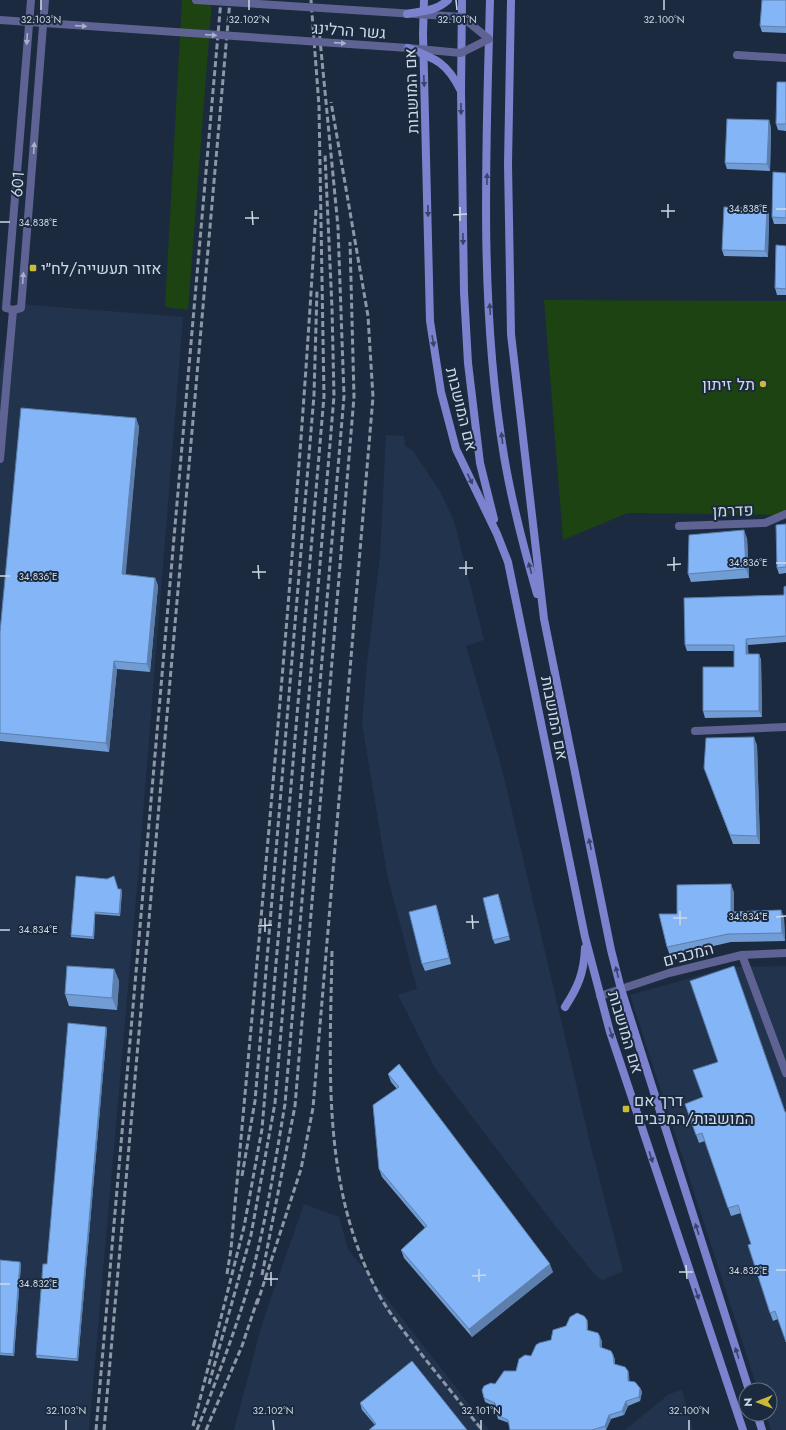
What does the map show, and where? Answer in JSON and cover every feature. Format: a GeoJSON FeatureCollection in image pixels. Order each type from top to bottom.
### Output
{"type":"FeatureCollection","features":[{"type":"Feature","properties":{"kind":"main road","name":"אם המושבות"},"geometry":{"type":"LineString","coordinates":[[424,0],[423,34],[430,321],[441,392],[456,449],[497,534],[514,584],[585,937],[600,996],[683,1255],[743,1430]]}},
{"type":"Feature","properties":{"kind":"main road"},"geometry":{"type":"LineString","coordinates":[[407,14],[433,10],[440,7],[448,0]]}},
{"type":"Feature","properties":{"kind":"main road"},"geometry":{"type":"LineString","coordinates":[[462,0],[461,92],[464,292],[468,363],[480,463],[497,534]]}},
{"type":"Feature","properties":{"kind":"main road"},"geometry":{"type":"LineString","coordinates":[[490,0],[486,204],[488,290],[496,389],[511,491],[522,540],[544,619]]}},
{"type":"Feature","properties":{"kind":"main road","name":"אם המושבות"},"geometry":{"type":"LineString","coordinates":[[511,0],[508,164],[512,334],[544,619],[611,950],[621,989],[746,1382]]}},
{"type":"Feature","properties":{"kind":"main road"},"geometry":{"type":"LineString","coordinates":[[408,48],[430,56],[449,69],[461,92]]}},
{"type":"Feature","properties":{"kind":"main road"},"geometry":{"type":"LineString","coordinates":[[565,1007],[577,989],[581,977],[585,937]]}},
{"type":"Feature","properties":{"kind":"street","name":"601"},"geometry":{"type":"LineString","coordinates":[[30,0],[6,308],[13,310],[21,308],[45,0]]}},
{"type":"Feature","properties":{"kind":"street","name":"גשר הרלינג"},"geometry":{"type":"LineString","coordinates":[[196,0],[462,17]]}},
{"type":"Feature","properties":{"kind":"street"},"geometry":{"type":"LineString","coordinates":[[462,17],[489,39],[462,53]]}},
{"type":"Feature","properties":{"kind":"street","name":"גשר הרלינג"},"geometry":{"type":"LineString","coordinates":[[0,20],[462,53]]}},
{"type":"Feature","properties":{"kind":"street"},"geometry":{"type":"LineString","coordinates":[[737,55],[786,58]]}},
{"type":"Feature","properties":{"kind":"street"},"geometry":{"type":"LineString","coordinates":[[0,459],[13,310]]}},
{"type":"Feature","properties":{"kind":"street","name":"פדרמן"},"geometry":{"type":"LineString","coordinates":[[679,526],[765,523],[786,514]]}},
{"type":"Feature","properties":{"kind":"street"},"geometry":{"type":"LineString","coordinates":[[695,731],[786,727]]}},
{"type":"Feature","properties":{"kind":"street","name":"המכבים"},"geometry":{"type":"LineString","coordinates":[[600,996],[669,973],[742,955],[786,953]]}},
{"type":"Feature","properties":{"kind":"street"},"geometry":{"type":"LineString","coordinates":[[742,955],[786,1074]]}},
{"type":"Feature","properties":{"kind":"shaded area"},"geometry":{"type":"Polygon","coordinates":[[[20,304],[183,317],[139,864],[89,1430],[0,1430],[0,372],[13,307],[20,304]]]}},
{"type":"Feature","properties":{"kind":"shaded area"},"geometry":{"type":"Polygon","coordinates":[[[386,435],[404,436],[405,446],[413,451],[440,491],[454,521],[484,640],[466,646],[501,765],[590,1143],[623,1271],[603,1280],[597,1277],[556,1227],[435,1068],[398,995],[417,989],[387,874],[362,723],[367,663],[380,557],[386,435]]]}},
{"type":"Feature","properties":{"kind":"shaded area"},"geometry":{"type":"Polygon","coordinates":[[[786,966],[786,1430],[771,1430],[768,1422],[778,1422],[778,1382],[755,1382],[630,995],[730,967],[786,966]]]}},
{"type":"Feature","properties":{"kind":"shaded area"},"geometry":{"type":"Polygon","coordinates":[[[304,1204],[339,1217],[348,1249],[489,1430],[234,1430],[262,1324],[304,1204]]]}},
{"type":"Feature","properties":{"kind":"shaded area"},"geometry":{"type":"Polygon","coordinates":[[[682,1390],[693,1430],[625,1430],[669,1394],[682,1390]]]}},
{"type":"Feature","properties":{"kind":"green space"},"geometry":{"type":"Polygon","coordinates":[[[182,0],[212,0],[188,310],[165,307],[182,0]]]}},
{"type":"Feature","properties":{"kind":"green space"},"geometry":{"type":"Polygon","coordinates":[[[544,300],[786,301],[786,512],[779,515],[628,513],[563,540],[544,300]]]}},
{"type":"Feature","properties":{"kind":"building"},"geometry":{"type":"Polygon","coordinates":[[[762,0],[786,0],[786,27],[760,26],[762,0]]]}},
{"type":"Feature","properties":{"kind":"building"},"geometry":{"type":"Polygon","coordinates":[[[777,82],[786,82],[786,124],[776,124],[777,82]]]}},
{"type":"Feature","properties":{"kind":"building"},"geometry":{"type":"Polygon","coordinates":[[[727,119],[769,120],[767,164],[725,163],[727,119]]]}},
{"type":"Feature","properties":{"kind":"building"},"geometry":{"type":"Polygon","coordinates":[[[773,172],[786,173],[786,218],[772,217],[773,172]]]}},
{"type":"Feature","properties":{"kind":"building"},"geometry":{"type":"Polygon","coordinates":[[[724,207],[767,209],[765,251],[722,250],[724,207]]]}},
{"type":"Feature","properties":{"kind":"building"},"geometry":{"type":"Polygon","coordinates":[[[776,245],[786,246],[786,289],[775,288],[776,245]]]}},
{"type":"Feature","properties":{"kind":"building"},"geometry":{"type":"Polygon","coordinates":[[[21,408],[136,418],[122,574],[155,578],[147,664],[114,661],[106,743],[0,733],[0,632],[21,408]]]}},
{"type":"Feature","properties":{"kind":"building"},"geometry":{"type":"Polygon","coordinates":[[[786,524],[786,567],[777,568],[776,525],[786,524]]]}},
{"type":"Feature","properties":{"kind":"building"},"geometry":{"type":"Polygon","coordinates":[[[744,530],[746,569],[688,574],[689,535],[744,530]]]}},
{"type":"Feature","properties":{"kind":"building"},"geometry":{"type":"Polygon","coordinates":[[[786,586],[786,636],[746,639],[746,654],[759,654],[759,711],[703,711],[703,667],[734,667],[734,645],[685,645],[684,598],[784,595],[784,587],[786,586]]]}},
{"type":"Feature","properties":{"kind":"building"},"geometry":{"type":"Polygon","coordinates":[[[754,737],[757,836],[730,835],[704,768],[706,738],[754,737]]]}},
{"type":"Feature","properties":{"kind":"building"},"geometry":{"type":"Polygon","coordinates":[[[76,876],[107,879],[114,876],[118,889],[121,889],[119,914],[95,912],[93,937],[71,935],[76,876]]]}},
{"type":"Feature","properties":{"kind":"building"},"geometry":{"type":"Polygon","coordinates":[[[731,884],[731,912],[781,910],[782,933],[728,934],[667,947],[659,914],[677,914],[677,885],[731,884]]]}},
{"type":"Feature","properties":{"kind":"building"},"geometry":{"type":"Polygon","coordinates":[[[498,894],[509,936],[493,940],[483,898],[498,894]]]}},
{"type":"Feature","properties":{"kind":"building"},"geometry":{"type":"Polygon","coordinates":[[[436,905],[449,958],[422,964],[409,912],[436,905]]]}},
{"type":"Feature","properties":{"kind":"building"},"geometry":{"type":"Polygon","coordinates":[[[67,966],[114,969],[112,998],[65,994],[67,966]]]}},
{"type":"Feature","properties":{"kind":"building"},"geometry":{"type":"Polygon","coordinates":[[[734,966],[786,1112],[786,1342],[775,1311],[770,1313],[748,1245],[751,1244],[738,1205],[728,1208],[702,1133],[696,1135],[685,1104],[703,1097],[693,1070],[718,1062],[690,981],[734,966]]]}},
{"type":"Feature","properties":{"kind":"building"},"geometry":{"type":"Polygon","coordinates":[[[68,1023],[106,1027],[77,1359],[36,1355],[43,1264],[47,1264],[68,1023]]]}},
{"type":"Feature","properties":{"kind":"building"},"geometry":{"type":"Polygon","coordinates":[[[399,1064],[550,1264],[469,1329],[401,1250],[427,1226],[379,1169],[373,1105],[399,1087],[388,1074],[399,1064]]]}},
{"type":"Feature","properties":{"kind":"building"},"geometry":{"type":"Polygon","coordinates":[[[0,1260],[20,1262],[13,1354],[0,1353],[0,1260]]]}},
{"type":"Feature","properties":{"kind":"building"},"geometry":{"type":"Polygon","coordinates":[[[577,1313],[584,1316],[587,1320],[587,1330],[598,1333],[600,1337],[600,1347],[611,1351],[614,1364],[625,1367],[628,1371],[628,1381],[635,1382],[640,1388],[639,1397],[626,1401],[622,1411],[609,1415],[605,1426],[592,1430],[510,1430],[508,1420],[497,1415],[495,1403],[484,1398],[482,1390],[484,1386],[491,1383],[495,1384],[504,1371],[516,1371],[519,1359],[525,1355],[531,1356],[536,1345],[551,1340],[553,1330],[566,1326],[570,1317],[577,1313]]]}},
{"type":"Feature","properties":{"kind":"building"},"geometry":{"type":"Polygon","coordinates":[[[412,1361],[467,1430],[369,1430],[376,1424],[360,1403],[412,1361]]]}},
{"type":"Feature","properties":{"kind":"railway"},"geometry":{"type":"LineString","coordinates":[[96,1430],[221,0]]}},
{"type":"Feature","properties":{"kind":"railway"},"geometry":{"type":"LineString","coordinates":[[104,1430],[230,0]]}},
{"type":"Feature","properties":{"kind":"railway"},"geometry":{"type":"LineString","coordinates":[[214,1345],[244,1227],[262,1129],[324,396],[319,106],[311,0]]}},
{"type":"Feature","properties":{"kind":"railway"},"geometry":{"type":"LineString","coordinates":[[197,1430],[232,1338],[256,1259],[274,1171],[285,1104],[344,396],[338,227],[319,29]]}},
{"type":"Feature","properties":{"kind":"railway"},"geometry":{"type":"LineString","coordinates":[[257,1304],[301,1169],[313,1108],[373,397],[368,316],[331,102]]}},
{"type":"Feature","properties":{"kind":"railway"},"geometry":{"type":"LineString","coordinates":[[209,1384],[251,1235],[275,1103],[334,396],[332,308],[325,154]]}},
{"type":"Feature","properties":{"kind":"railway"},"geometry":{"type":"LineString","coordinates":[[227,1274],[231,1249],[266,860],[299,470],[316,210]]}},
{"type":"Feature","properties":{"kind":"railway"},"geometry":{"type":"LineString","coordinates":[[262,1275],[295,1106],[354,397],[350,242]]}},
{"type":"Feature","properties":{"kind":"railway"},"geometry":{"type":"LineString","coordinates":[[242,1176],[255,1101],[262,1019],[314,395],[317,290]]}},
{"type":"Feature","properties":{"kind":"railway"},"geometry":{"type":"LineString","coordinates":[[332,951],[330,1039],[333,1126],[338,1169],[346,1211],[360,1252],[378,1293],[399,1325],[482,1430]]}},
{"type":"Feature","properties":{"kind":"railway"},"geometry":{"type":"LineString","coordinates":[[206,1430],[242,1346],[258,1298]]}},
{"type":"Feature","properties":{"kind":"railway"},"geometry":{"type":"LineString","coordinates":[[193,1426],[215,1341]]}},
{"type":"Feature","properties":{"kind":"place","name":"אזור תעשייה/לח״י"},"geometry":{"type":"Point","coordinates":[33,268]}},
{"type":"Feature","properties":{"kind":"place","name":"תל זיתון"},"geometry":{"type":"Point","coordinates":[763,384]}},
{"type":"Feature","properties":{"kind":"place","name":"דרך אם המושבות/המכבים"},"geometry":{"type":"Point","coordinates":[626,1109]}}]}
